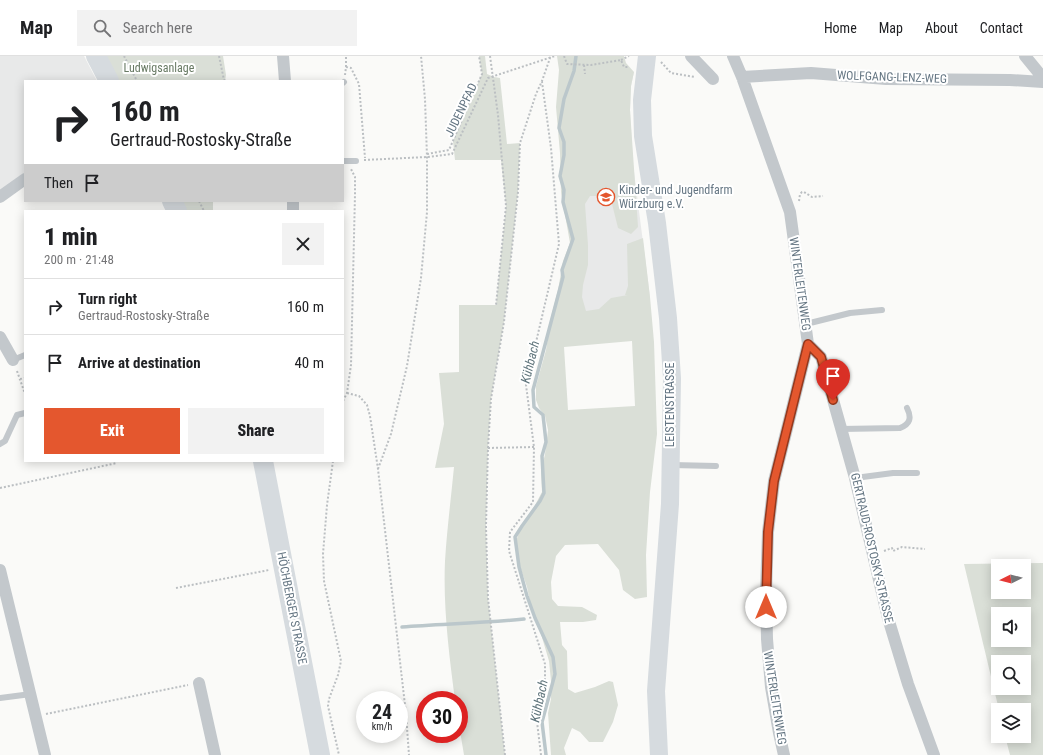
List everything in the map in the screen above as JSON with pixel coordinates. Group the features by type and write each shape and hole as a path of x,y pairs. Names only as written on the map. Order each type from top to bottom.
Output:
{"main road":[{"path":"96,56 108,80"},
{"name":"LEISTENSTRASSE","path":"647,56 642,100 643,136 657,223 668,318 672,378 670,504 656,691 659,755"},
{"name":"HÖCHBERGER STRASSE","path":"264,462 320,755"}],"street":[{"path":"283,56 285,80"},
{"path":"691,56 713,79"},
{"name":"WINTERLEITENWEG","path":"733,56 742,77 790,212 808,344 774,481 768,532 766,591 767,639 771,687 784,755"},
{"path":"1025,56 1043,78"},
{"name":"WOLFGANG-LENZ-WEG","path":"742,77 811,73 886,79 1010,80 1043,82"},
{"path":"0,197 24,180"},
{"path":"0,337 13,360"},
{"name":"GERTRAUD-ROSTOSKY-STRASSE","path":"808,344 821,357 855,478 888,618 908,684 934,755"},
{"path":"0,570 45,755"},
{"path":"199,683 215,755"}],"lane":[{"path":"345,161 356,161"},
{"path":"806,324 850,314 882,310"},
{"path":"13,360 24,355"},
{"path":"842,429 900,428 906,426 910,420 910,414 907,408"},
{"path":"0,444 5,441 17,415 24,413"},
{"path":"670,465 716,466"},
{"path":"855,478 893,473 917,473"},
{"path":"0,698 31,694"}],"path":[{"path":"124,56 136,80"},
{"path":"219,56 225,80"},
{"path":"346,56 346,67 351,68 359,84 364,156"},
{"path":"378,469 391,434 407,366 421,278 427,212 427,156 425,99 421,56"},
{"path":"427,156 449,150 482,74 479,56"},
{"path":"490,56 491,68 494,77 506,206 496,305"},
{"name":"JUDENPFAD","path":"366,160 452,154 488,78 555,56"},
{"path":"564,56 567,64 584,65 621,60 629,56"},
{"path":"505,755 488,598 486,526 491,399 504,322 518,192 520,143 550,57"},
{"path":"621,60 624,67 628,67"},
{"path":"584,65 584,74"},
{"path":"541,755 537,722 546,694 545,664 509,551 510,532 533,502 534,447 526,385 559,244 551,148 542,81"},
{"path":"344,399 347,393 351,365 355,194 355,177 345,161"},
{"path":"790,212 798,210 800,194 802,192 812,197 823,196"},
{"path":"13,360 24,390"},
{"path":"20,379 24,378"},
{"path":"347,393 359,396 367,405 370,416 378,469 406,714 409,755"},
{"path":"488,448 534,447"},
{"path":"333,462 327,505 323,554 324,581 341,662 328,706 339,755"},
{"path":"0,488 118,463"},
{"path":"873,554 892,548 893,551 902,547 925,549"},
{"path":"176,588 284,568"},
{"path":"36,716 199,683"}],"shaded area":[{"path":"0,56 84,56 96,80 24,80 24,173 0,191"},
{"name":"Kinder- und Jugendfarm Würzburg e.V.","path":"634,72 631,86 630,110 633,164 650,297 556,335 572,292 582,74"}],"green space":[{"name":"Ludwigsanlage","path":"105,56 223,56 226,75 225,80 117,80"},
{"path":"479,56 485,56 487,74 500,78 507,144 520,143 518,192 504,322 491,399 486,526 488,598 505,755 464,755 462,743 468,743 468,691 454,691 447,630 445,596 445,561 454,467 435,468 444,424 439,373 459,372 459,305 496,305 506,206 501,160 455,160 453,141 482,74"},
{"path":"557,56 624,56 626,63 634,72 631,86 630,110 638,227 631,234 618,228 611,200 604,196 590,196 585,204 588,265 583,285 582,297 586,311 599,309 611,298 628,295 625,295 628,286 627,244 643,238 654,342 657,434 650,492 646,555 647,597 635,599 623,590 619,570 598,544 565,545 556,556 551,582 552,599 558,606 582,607 597,615 596,620 583,622 560,622 562,645 567,651 568,689 575,693 609,681 613,682 618,705 613,722 603,742 589,742 580,732 572,728 564,748 566,755 551,755 548,713 551,699 549,661 541,634 532,612 527,587 517,558 515,543 523,523 542,492 541,472 548,430 545,416 539,408 536,400 536,386 546,350 551,317 563,261 570,243 561,192 560,153 556,107 559,70","holes":["632,341 635,406 568,410 564,347"]},
{"path":"182,202 213,202 213,210 186,210"},
{"path":"1031,563 1043,563 1043,755 1010,755 1007,743 1031,743 1031,703 997,703 995,695 1031,695 1031,655 991,655 991,677 964,564 991,564 991,599 1031,599"}],"waterway":[{"name":"Kühbach","path":"546,755 542,722 555,674 553,657 535,618 527,596 519,567 515,537 544,493 542,456 546,442 543,415 534,407 533,390 563,277 562,270 573,239 563,202 564,190 560,176 564,155 564,142 559,128 564,99 574,71 576,56"},
{"path":"402,627 524,619"}],"place":[{"name":"Kinder- und Jugendfarm Würzburg e.V.","path":"606,197"}],"route":[{"path":"766,607 768,532 774,481 808,344 821,357 833,400"}]}
